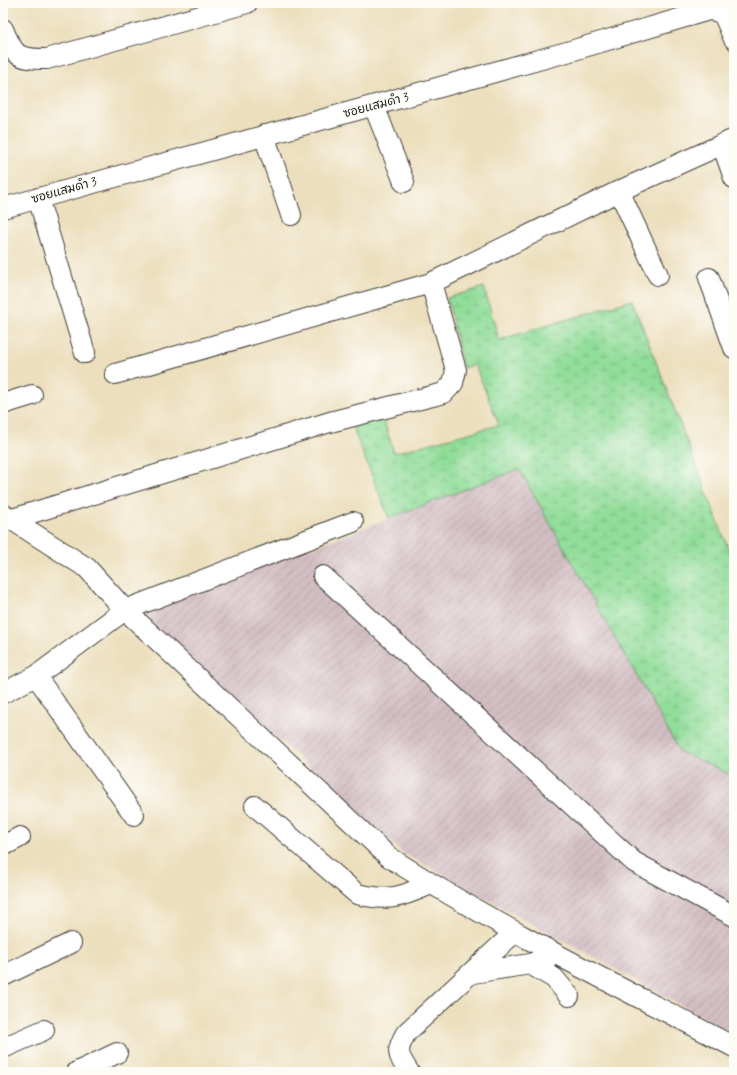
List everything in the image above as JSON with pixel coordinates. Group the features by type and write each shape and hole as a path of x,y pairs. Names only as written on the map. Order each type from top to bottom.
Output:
{"street":[{"path":"3,29 11,49 26,59 47,59 247,3"},
{"name":"ซอยแสมดำ 3","path":"3,208 374,106 709,10 720,12 725,18 734,39"},
{"path":"374,106 404,182"},
{"path":"264,135 291,215"},
{"path":"115,374 431,284 619,191 728,141 734,178"},
{"path":"619,191 658,275"},
{"path":"38,198 85,353"},
{"path":"709,278 734,348"},
{"path":"8,516 330,422 444,393 453,383 456,370 431,284"},
{"path":"3,404 32,395"},
{"path":"8,516 88,568 126,610 389,857 431,884 515,932 734,1047"},
{"path":"3,693 36,676 126,610 354,522"},
{"path":"323,576 634,862 734,916"},
{"path":"36,676 134,815"},
{"path":"255,806 358,894 378,899 396,897 431,884"},
{"path":"409,1072 398,1056 399,1045 406,1033 515,932"},
{"path":"3,976 71,943"},
{"path":"472,973 530,964 556,954"},
{"path":"530,964 554,978 569,996"},
{"path":"3,1048 44,1030"},
{"path":"77,1072 117,1053"}],"shaded area":[{"path":"519,469 680,751 734,776 734,1034 403,853 141,613"}],"green space":[{"path":"484,287 499,340 632,300 734,563 734,776 680,752 519,469 389,518 352,426 383,418 394,453 499,425 475,365 463,368 447,298"}]}
